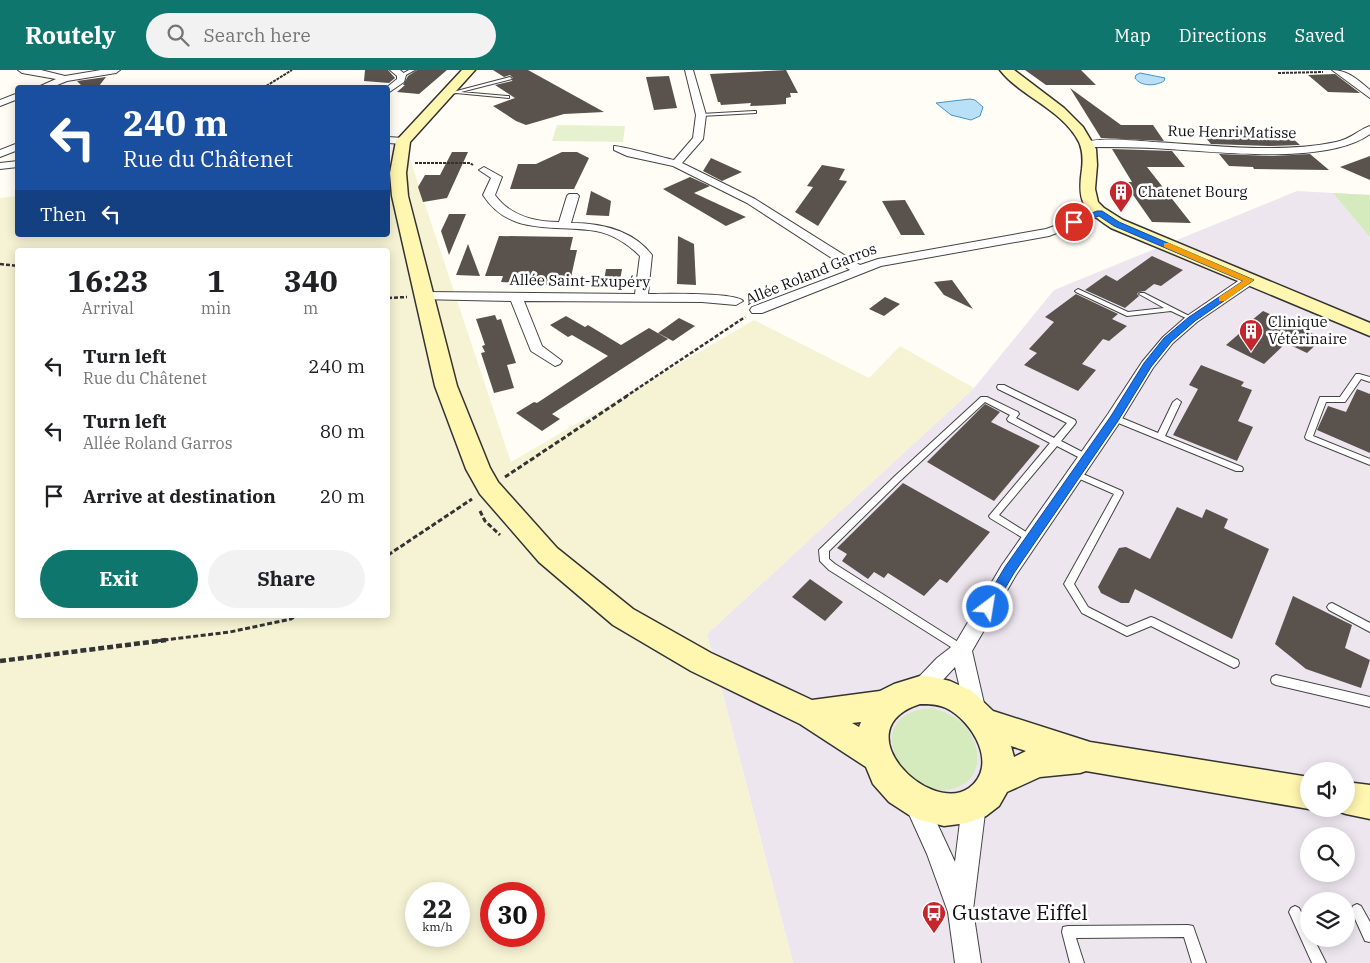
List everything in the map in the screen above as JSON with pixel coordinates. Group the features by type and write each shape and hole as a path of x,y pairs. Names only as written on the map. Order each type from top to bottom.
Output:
{"street":[{"path":"22,70 35,71 65,79"},
{"path":"48,85 65,79 116,70"},
{"path":"469,70 403,141 398,173 399,188 423,296 446,386 480,485 548,555 623,617 701,662 811,714 876,756"},
{"path":"676,164 698,139 701,115 689,70"},
{"path":"1006,70 1066,115 1088,144 1091,166 1087,193 1090,203 1099,213 1117,224 1370,330"},
{"path":"1337,71 1353,80 1370,95"},
{"path":"390,89 402,80 398,73"},
{"path":"0,103 15,97"},
{"name":"Rue Henri Matisse","path":"1088,144 1274,150 1335,146 1368,133"},
{"path":"390,140 403,141"},
{"path":"0,154 15,147"},
{"path":"618,148 631,154 676,164 751,201 859,270"},
{"path":"0,166 15,164"},
{"path":"484,170 497,177 488,195 494,205 524,222 540,226 590,227 608,230 639,247 646,255 641,298"},
{"path":"564,226 573,196"},
{"name":"Allée Roland Garros","path":"757,310 878,263 1049,232 1099,213"},
{"path":"920,690 944,664 962,650 1009,570 1114,418 1147,365 1168,340 1192,319 1249,280"},
{"name":"Allée Saint-Exupéry","path":"423,296 736,301"},
{"path":"516,296 536,348 555,361"},
{"path":"962,650 980,717"},
{"path":"920,690 944,693 966,704 980,717 994,737 999,752 999,768 996,782 987,795 974,805 956,810 942,809 915,801 898,789 884,774 876,756 872,737 875,720 884,705 897,696 920,690"},
{"path":"811,714 884,705"},
{"path":"980,717 1090,757 1300,791"},
{"path":"996,782 1038,762 1090,757"},
{"path":"1355,800 1370,802"},
{"path":"915,801 938,850 960,912 968,963"},
{"path":"960,912 974,805"}],"lane":[{"path":"398,73 413,70"},
{"path":"449,92 510,78"},
{"path":"449,92 507,97"},
{"path":"701,115 754,112"},
{"path":"1078,291 1127,314 1171,309"},
{"path":"1142,294 1192,319"},
{"path":"1370,380 1359,376 1342,400 1323,399 1309,437 1370,462"},
{"path":"1001,387 1072,422 993,516 1031,539"},
{"path":"962,650 832,567 825,561 824,550 898,478 984,399 1015,414 1012,419 1087,458"},
{"path":"1160,437 1177,402"},
{"path":"1114,418 1239,468"},
{"path":"1076,474 1119,493 1069,584 1086,610 1127,632 1151,621 1234,663"},
{"path":"1332,607 1370,628"},
{"path":"1276,680 1370,702"},
{"path":"1357,910 1370,936"},
{"path":"1296,912 1319,963"},
{"path":"1077,963 1068,932 1188,931 1199,963"}],"path":[{"path":"268,85 292,70"},
{"path":"1278,73 1337,71"},
{"path":"407,163 470,163 484,170"},
{"path":"0,264 15,266"},
{"name":"Allée Roland Garros","path":"480,485 757,310"},
{"path":"480,485 462,475 480,485"},
{"path":"480,485 485,521 507,541"},
{"path":"390,553 480,485"},
{"path":"0,661 230,632 292,618"}],"shaded area":[{"path":"410,159 511,462 754,320 869,378 900,346 974,388 707,634 793,963 0,963 0,198 15,196 15,237 390,237 390,161"},
{"path":"1297,191 1370,195 1370,963 793,963 707,634 974,388 1054,290"}],"green space":[{"path":"557,125 625,126 623,142 552,141"},
{"path":"1333,193 1370,195 1370,237"},
{"path":"932,708 958,720 971,734 975,743 977,761 975,770 964,784 955,788 936,789 919,783 905,771 896,756 892,740 896,725 909,714"}],"water":[{"path":"1140,73 1165,78 1164,81 1149,85 1141,83 1135,78"},
{"path":"975,100 983,107 980,116 971,120 951,115 936,103"}],"building":[{"path":"365,70 388,70 395,78 389,83 364,81"},
{"path":"417,70 447,70 419,94 397,92 405,85 403,85 408,76"},
{"path":"493,70 528,70 604,112 564,114 526,125 516,121 493,106 515,98 495,85 512,81 513,78 510,75 504,77"},
{"path":"786,70 798,93 790,93 791,97 786,98 786,104 773,105 750,106 751,103 721,105 718,102 710,74"},
{"path":"1025,70 1081,70 1096,85 1046,85"},
{"path":"1335,74 1360,93 1328,92 1308,75"},
{"path":"669,76 677,108 654,110 646,77"},
{"path":"106,77 100,85 81,85 77,81"},
{"path":"1070,88 1121,125 1153,125 1164,141 1101,138"},
{"path":"1198,129 1261,130 1264,133 1282,129 1300,145 1211,144"},
{"path":"1112,149 1172,151 1185,167 1147,167 1191,223 1152,222 1124,182 1132,182"},
{"path":"452,152 468,152 447,198 423,202 418,187 425,175 440,175"},
{"path":"562,152 577,152 589,158 574,189 510,189 518,164 536,164"},
{"path":"1219,154 1273,156 1310,154 1329,170 1254,169 1253,167 1229,166"},
{"path":"1370,156 1370,180 1340,167"},
{"path":"711,158 742,172 722,181 703,171"},
{"path":"822,165 845,169 839,180 847,181 818,226 795,212 813,187 807,186"},
{"path":"690,177 710,186 694,193 746,217 726,226 663,189"},
{"path":"591,191 611,201 609,216 586,215"},
{"path":"905,200 925,235 901,235 882,201"},
{"path":"449,214 466,214 449,255 441,231"},
{"path":"499,236 573,237 570,250 577,250 569,286 501,282 503,276 485,276"},
{"path":"678,236 694,244 696,285 677,284"},
{"path":"468,244 480,276 456,275"},
{"path":"1152,256 1183,270 1161,286 1154,284 1145,291 1139,292 1137,294 1139,296 1125,308 1085,290 1106,275 1117,281"},
{"path":"606,269 622,269 619,286 603,286"},
{"path":"952,280 973,309 944,295 934,282"},
{"path":"1076,294 1118,314 1112,319 1127,326 1109,341 1103,339 1082,364 1096,370 1078,391 1024,365 1037,353 1029,349 1054,322 1045,317"},
{"path":"885,297 900,304 884,316 869,309"},
{"path":"1263,311 1323,338 1307,353 1286,343 1264,364 1226,345"},
{"path":"495,315 497,320 501,319 516,363 507,365 514,388 494,393 481,353 485,352 482,346 485,345 476,319"},
{"path":"566,316 585,327 588,325 621,345 649,328 668,339 552,414 560,419 542,431 516,413 534,402 537,403 608,356 572,335 568,337 550,325"},
{"path":"679,318 695,326 673,341 658,333"},
{"path":"1201,365 1244,382 1241,386 1252,390 1238,421 1253,427 1237,461 1173,435 1198,389 1189,385"},
{"path":"1357,389 1370,394 1370,453 1317,430 1328,406 1346,412"},
{"path":"985,404 1000,412 991,422 1040,446 994,501 927,462"},
{"path":"903,483 990,532 947,583 940,579 924,596 888,573 884,578 874,572 868,579 842,561 847,554 837,548"},
{"path":"1177,507 1202,518 1206,509 1228,519 1224,528 1269,549 1232,639 1135,589 1129,603 1121,603 1101,593 1098,587 1119,548 1126,547 1150,559"},
{"path":"810,579 843,602 825,621 792,597"},
{"path":"1293,596 1352,625 1345,648 1370,660 1361,688 1306,669 1275,644"}],"slow traffic":[{"path":"1166,245 1249,280 1222,299"}],"place":[{"name":"Chatenet Bourg","path":"1121,213"},
{"name":"Clinique Vétérinaire","path":"1251,352"},
{"name":"Gustave Eiffel","path":"934,934"}],"route":[{"path":"988,607 1009,570 1114,418 1147,365 1168,340 1192,319 1249,280 1117,224 1099,213 1074,222"}]}
